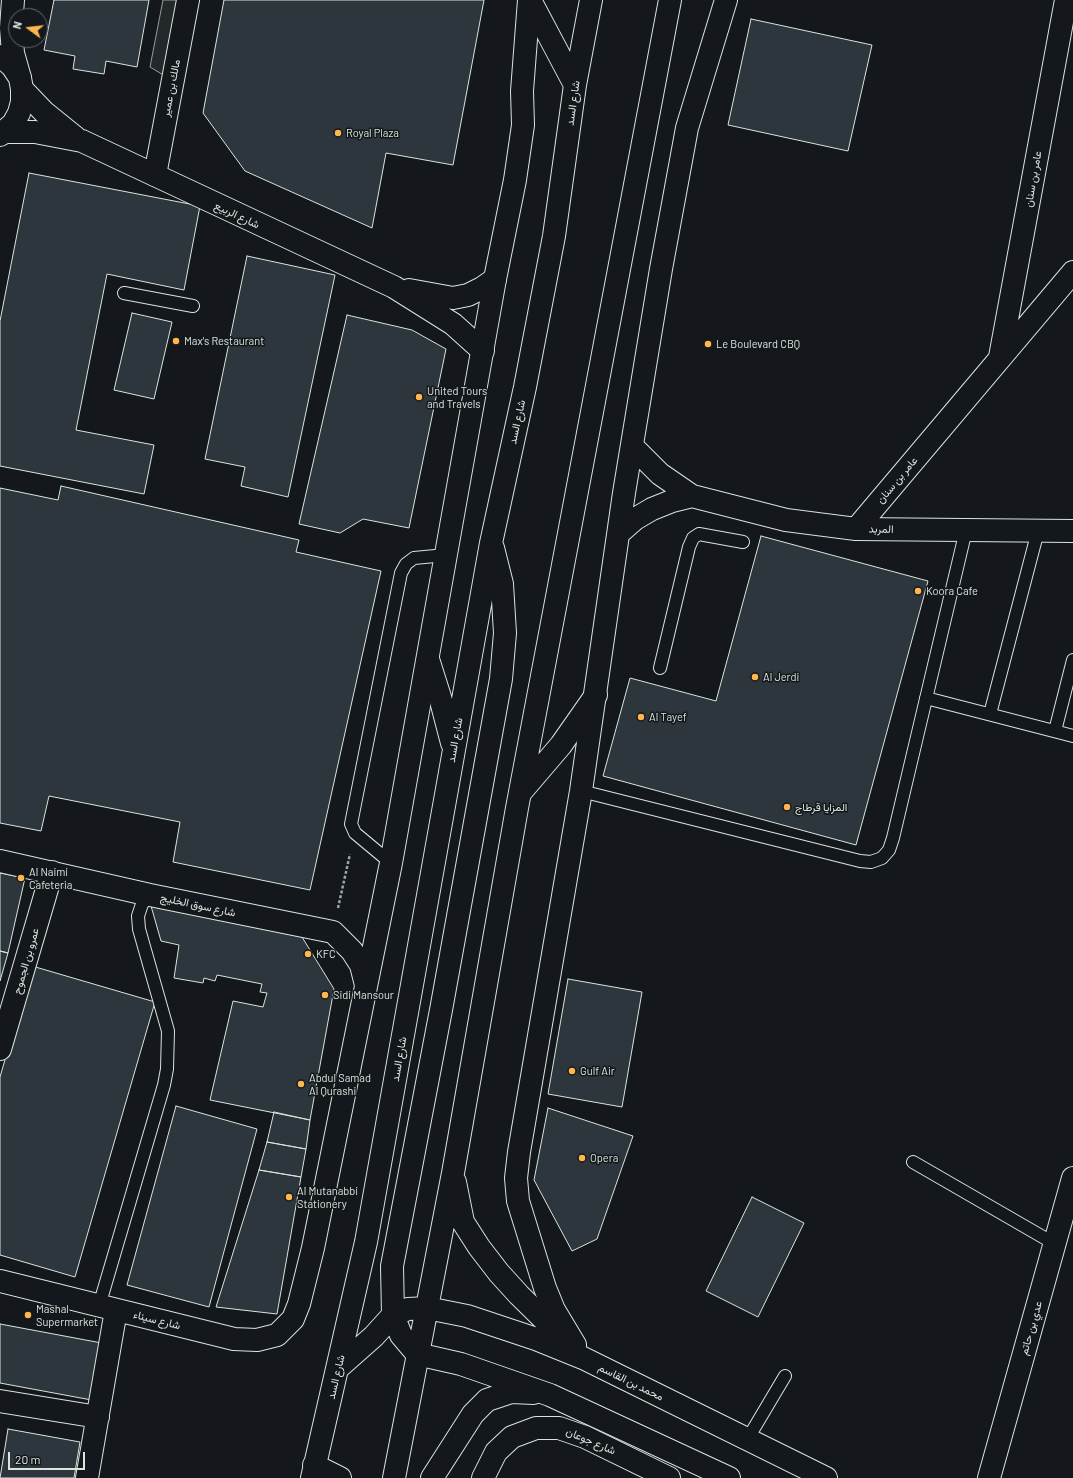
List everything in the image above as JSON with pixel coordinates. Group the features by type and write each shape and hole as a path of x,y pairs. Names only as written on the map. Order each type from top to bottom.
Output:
{"street":[{"path":"2,133 13,124 19,113 22,102 21,84 13,53 11,28 13,0"},
{"name":"مالك بن عمير","path":"155,175 188,0"},
{"path":"530,0 575,85"},
{"path":"366,986 391,863 495,279 516,180 522,125 522,91 530,0"},
{"name":"شارع السد","path":"313,1472 339,1368 366,1242 491,543 526,380 554,236 575,85 591,0"},
{"path":"394,1478 417,1354 428,1308 520,794 670,0"},
{"path":"583,1358 554,1310 518,1201 516,1178 520,1144 582,791 619,533 661,269 688,128 726,0"},
{"name":"عامر بن سنان","path":"1000,357 1066,0"},
{"name":"شارع الربيع","path":"0,56 12,66 21,84 50,117 82,141 394,287 453,324 483,351"},
{"name":"شارع الربيع","path":"2,133 35,132 82,141"},
{"name":"عامر بن سنان","path":"856,529 1073,272"},
{"name":"شارع الربيع","path":"394,287 453,298 468,295 495,279"},
{"name":"المربد","path":"633,447 660,474 692,496 786,520 821,526 856,529 1073,531"},
{"name":"المربد","path":"619,533 635,519 652,509 672,501 692,496"},
{"path":"491,543 502,584 505,633 501,679 441,1010 393,1259 391,1286 393,1315 401,1336 417,1354 461,1364 550,1394 729,1478"},
{"path":"428,659 454,749"},
{"path":"520,794 561,745 596,695"},
{"name":"شارع سوق الخليج","path":"0,861 150,895 333,932"},
{"name":"عمرو بن الجموح","path":"0,1049 52,872"},
{"path":"333,932 352,951 361,965 366,986"},
{"name":"شارع سيناء","path":"0,1281 234,1339 257,1340 277,1335 293,1319 299,1304 313,1248 366,986"},
{"path":"453,1173 464,1222 479,1247 499,1273 519,1295 583,1358"},
{"name":"عدي بن حاتم","path":"989,1478 1073,1178"},
{"path":"87,1478 98,1417 108,1308"},
{"name":"محمد بن القاسم","path":"393,1315 408,1309 428,1308 472,1318 536,1339 583,1358 826,1478"},
{"path":"339,1368 374,1336 393,1315"},
{"path":"432,1478 473,1414 488,1400 511,1392 550,1394"},
{"path":"0,1401 98,1417"},
{"name":"شارع جوعان","path":"482,1478 496,1452 512,1437 536,1428 559,1428 585,1437 669,1478"},
{"path":"313,1472 340,1478"}],"lane":[{"path":"124,293 193,306"},
{"path":"582,791 871,862 882,858 889,850 893,838 966,530"},
{"path":"990,714 1038,531"},
{"path":"660,668 689,547 693,538 699,534 742,542"},
{"path":"391,863 355,833 351,824 402,573 406,564 414,558 446,555"},
{"path":"1055,731 1073,660"},
{"path":"926,698 1073,736"},
{"path":"108,1308 167,1069 168,1031 139,929 138,916 142,904 150,895"},
{"path":"913,1162 1055,1244"},
{"path":"747,1440 785,1376"}],"path":[{"path":"333,932 355,833"}],"shaded area":[{"path":"163,0 187,0 170,79 150,67"}],"building":[{"path":"54,0 149,0 137,67 106,61 104,74 73,69 75,56 44,50 44,48 48,48 48,30"},
{"name":"Royal Plaza","path":"224,0 484,0 453,165 386,153 372,228 245,171 203,113"},
{"path":"751,19 872,45 848,151 728,125"},
{"path":"29,173 200,206 184,290 107,274 76,430 154,445 144,494 0,466 0,321"},
{"path":"247,256 335,275 288,497 241,486 245,467 205,459"},
{"path":"132,313 172,322 154,399 114,390"},
{"path":"347,315 412,330 446,349 409,528 363,519 340,533 299,524"},
{"path":"61,486 299,540 296,552 381,571 310,890 173,862 180,822 49,796 41,831 0,823 0,488 58,500"},
{"path":"761,536 928,581 856,845 603,776 630,678 716,701"},
{"path":"0,873 25,878 8,953 0,951"},
{"path":"151,906 302,937 334,989 310,1120 210,1100 233,1001 263,1007 267,993 260,992 262,984 217,975 215,981 204,978 203,983 174,978 179,945 161,941"},
{"path":"0,951 8,953 0,981"},
{"path":"32,966 155,1002 75,1277 0,1255 0,1077"},
{"path":"568,979 642,992 622,1107 548,1094"},
{"path":"176,1106 257,1129 209,1307 127,1285"},
{"name":"Opera","path":"548,1108 633,1136 597,1239 572,1251 534,1180"},
{"path":"274,1112 310,1120 306,1149 267,1142"},
{"path":"267,1142 306,1149 301,1177 259,1170"},
{"path":"259,1170 301,1177 277,1314 216,1307"},
{"path":"752,1197 804,1223 758,1317 706,1291"},
{"path":"0,1324 107,1344 97,1401 0,1383"},
{"path":"8,1429 80,1442 74,1478 0,1478"}],"place":[{"name":"Royal Plaza","path":"338,133"},
{"name":"Max's Restaurant","path":"176,341"},
{"name":"Le Boulevard CBQ","path":"708,344"},
{"name":"United Tours and Travels","path":"419,397"},
{"name":"Koora Cafe","path":"918,591"},
{"name":"Al Jerdi","path":"755,677"},
{"name":"Al Tayef","path":"641,717"},
{"name":"المزايا قرطاج","path":"787,807"},
{"name":"Al Naimi Cafeteria","path":"21,878"},
{"name":"KFC","path":"308,954"},
{"name":"Sidi Mansour","path":"325,995"},
{"name":"Gulf Air","path":"572,1071"},
{"name":"Abdul Samad Al Qurashi","path":"301,1084"},
{"name":"Opera","path":"582,1158"},
{"name":"Al Mutanabbi Stationery","path":"289,1197"},
{"name":"Mashal Supermarket","path":"28,1315"}]}
